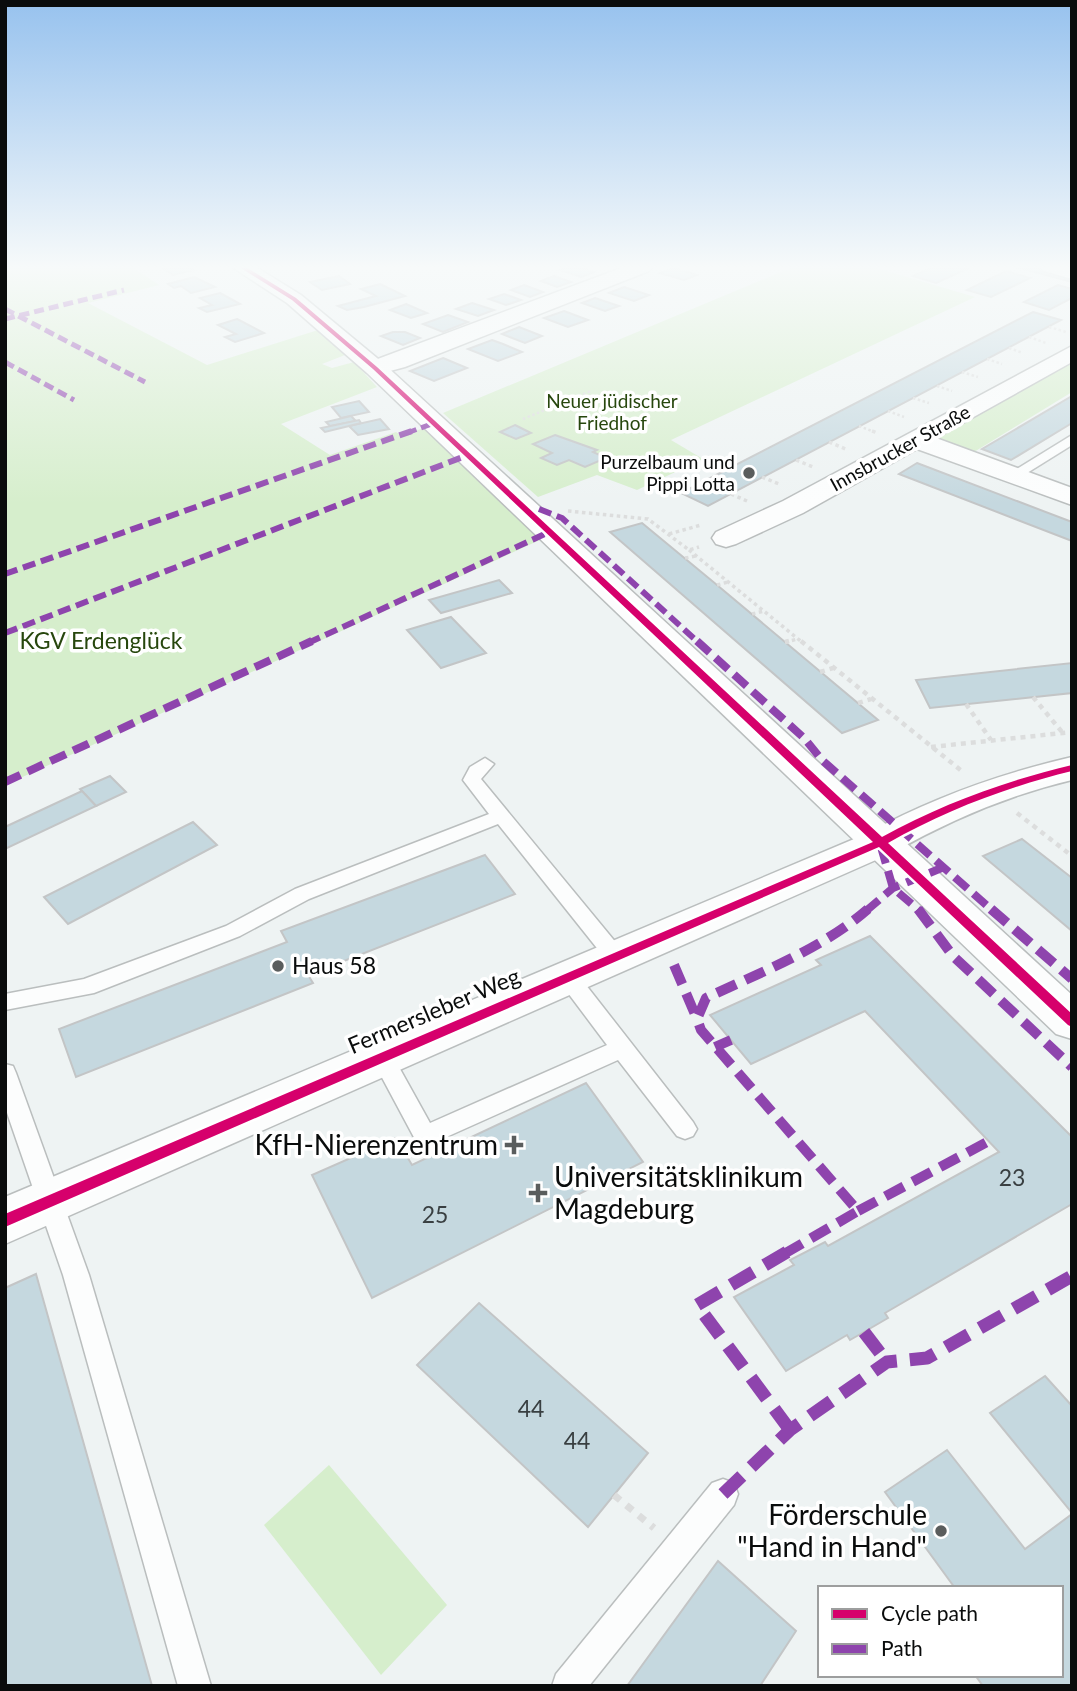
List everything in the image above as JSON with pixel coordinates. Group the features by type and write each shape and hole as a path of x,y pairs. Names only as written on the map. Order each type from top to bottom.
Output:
{"street":[{"path":"349,346 531,508 880,843 1072,1022"},
{"path":"375,368 438,346"},
{"name":"Innsbrucker Straße","path":"726,538 793,507 913,429 1061,346"},
{"path":"913,429 1014,475 1072,497"},
{"name":"Fermersleber Weg","path":"5,1221 880,843 918,821 989,791 1072,768"}],"lane":[{"path":"1014,475 1072,439"},
{"path":"485,764 475,771 472,780 615,956"},
{"path":"5,1002 86,987 225,934 302,894 501,816"},
{"path":"567,977 685,1129"},
{"path":"382,1057 425,1136 622,1048"},
{"path":"5,1073 76,1275 195,1686"},
{"path":"568,1686 723,1494"}],"path":[{"path":"1009,348 1030,355"},
{"path":"987,359 1010,367"},
{"path":"962,372 985,380"},
{"path":"937,386 959,393"},
{"path":"523,419 591,391"},
{"path":"913,398 936,406"},
{"path":"888,411 913,429"},
{"path":"859,426 882,435"},
{"path":"829,442 852,451"},
{"path":"796,460 817,469"},
{"path":"762,477 786,487"},
{"path":"531,508 644,518 689,550 930,747 1072,856"},
{"path":"657,536 667,533"},
{"path":"689,550 726,538"},
{"path":"685,558 696,556"},
{"path":"717,585 728,582"},
{"path":"752,614 764,611"},
{"path":"785,642 798,639"},
{"path":"821,672 833,668"},
{"path":"1033,697 1063,733"},
{"path":"858,704 871,699"},
{"path":"966,704 991,740"},
{"path":"930,747 1072,732"},
{"path":"614,1495 679,1549"}],"green space":[{"name":"KGV Erdenglück","path":"5,346 170,346 207,365 268,346 335,346 345,355 322,364 332,368 354,362 377,387 281,424 330,455 396,432 402,436 426,427 542,539 5,785"},
{"name":"Neuer jüdischer Friedhof","path":"604,346 871,346 671,440 703,459 637,490 597,475 538,497 443,413"},
{"path":"1072,359 1072,392 974,452 935,437"},
{"path":"329,1465 447,1605 381,1675 264,1525"}],"building":[{"path":"476,346 507,346 522,352 498,361 468,349"},
{"path":"967,346 1012,346 708,506 681,493"},
{"path":"443,358 467,368 434,381 410,371"},
{"path":"1072,396 1072,423 1011,460 982,449"},
{"path":"359,401 369,412 341,418 332,407"},
{"path":"351,416 356,421 330,426 326,422"},
{"path":"380,419 389,429 358,435 349,426"},
{"path":"359,420 361,423 325,432 321,428"},
{"path":"515,425 531,433 516,439 500,432"},
{"path":"555,435 597,450 593,452 606,458 585,467 569,460 557,465 541,458 552,453 533,444"},
{"path":"917,463 1072,522 1072,541 899,474"},
{"path":"642,523 878,720 842,733 610,532"},
{"path":"499,580 512,593 441,613 429,600"},
{"path":"451,617 486,653 441,668 407,630"},
{"path":"1072,663 1072,693 930,708 916,680"},
{"path":"110,776 126,792 96,806 80,789"},
{"path":"82,791 96,806 5,849 5,827"},
{"path":"193,822 217,845 68,924 44,897"},
{"path":"1022,839 1072,878 1072,931 983,856"},
{"name":"Haus 58","path":"485,855 515,894 308,975 313,983 76,1077 59,1029 287,942 281,931"},
{"path":"870,936 1072,1137 1072,1204 885,1313 888,1318 850,1340 847,1335 786,1371 734,1297 794,1265 790,1260 825,1242 828,1246 999,1152 865,1011 751,1064 710,1015 821,965 816,960"},
{"path":"586,1083 643,1162 372,1298 312,1175 396,1138 412,1165"},
{"path":"36,1274 152,1686 5,1686 5,1288"},
{"path":"479,1303 648,1453 588,1527 417,1365"},
{"path":"1045,1376 1072,1406 1072,1513 990,1413"},
{"path":"947,1450 1025,1549 1072,1514 1072,1686 983,1686 976,1677 1063,1677 1063,1586 954,1586 885,1492"},
{"path":"718,1561 796,1631 760,1686 627,1686"}],"marked path":[{"path":"76,346 145,382"},
{"path":"5,362 74,400"},
{"path":"5,574 434,423"},
{"path":"5,633 468,455"},
{"path":"539,509 562,518 804,738 822,760 900,831 1072,979"},
{"path":"5,782 549,532"},
{"path":"881,847 893,888 919,910 953,956 1072,1067"},
{"path":"790,1430 697,1305 858,1211 701,1030 697,1019 706,998 800,953 850,925 893,888 944,867"},
{"path":"674,965 697,1019"},
{"path":"715,1047 731,1040"},
{"path":"858,1211 989,1141"},
{"path":"723,1494 790,1430 887,1362 927,1358 1072,1276"},
{"path":"864,1332 887,1362"}],"cycle path":[{"path":"349,346 1072,1022"},
{"path":"5,1221 880,843 949,808 997,789 1072,768"}],"place":[{"name":"Purzelbaum und Pippi Lotta","path":"749,473"},
{"name":"Haus 58","path":"278,966"},
{"name":"KfH-Nierenzentrum","path":"514,1145"},
{"name":"Universitätsklinikum Magdeburg","path":"538,1193"},
{"name":"Förderschule \"Hand in Hand\"","path":"941,1531"}]}
